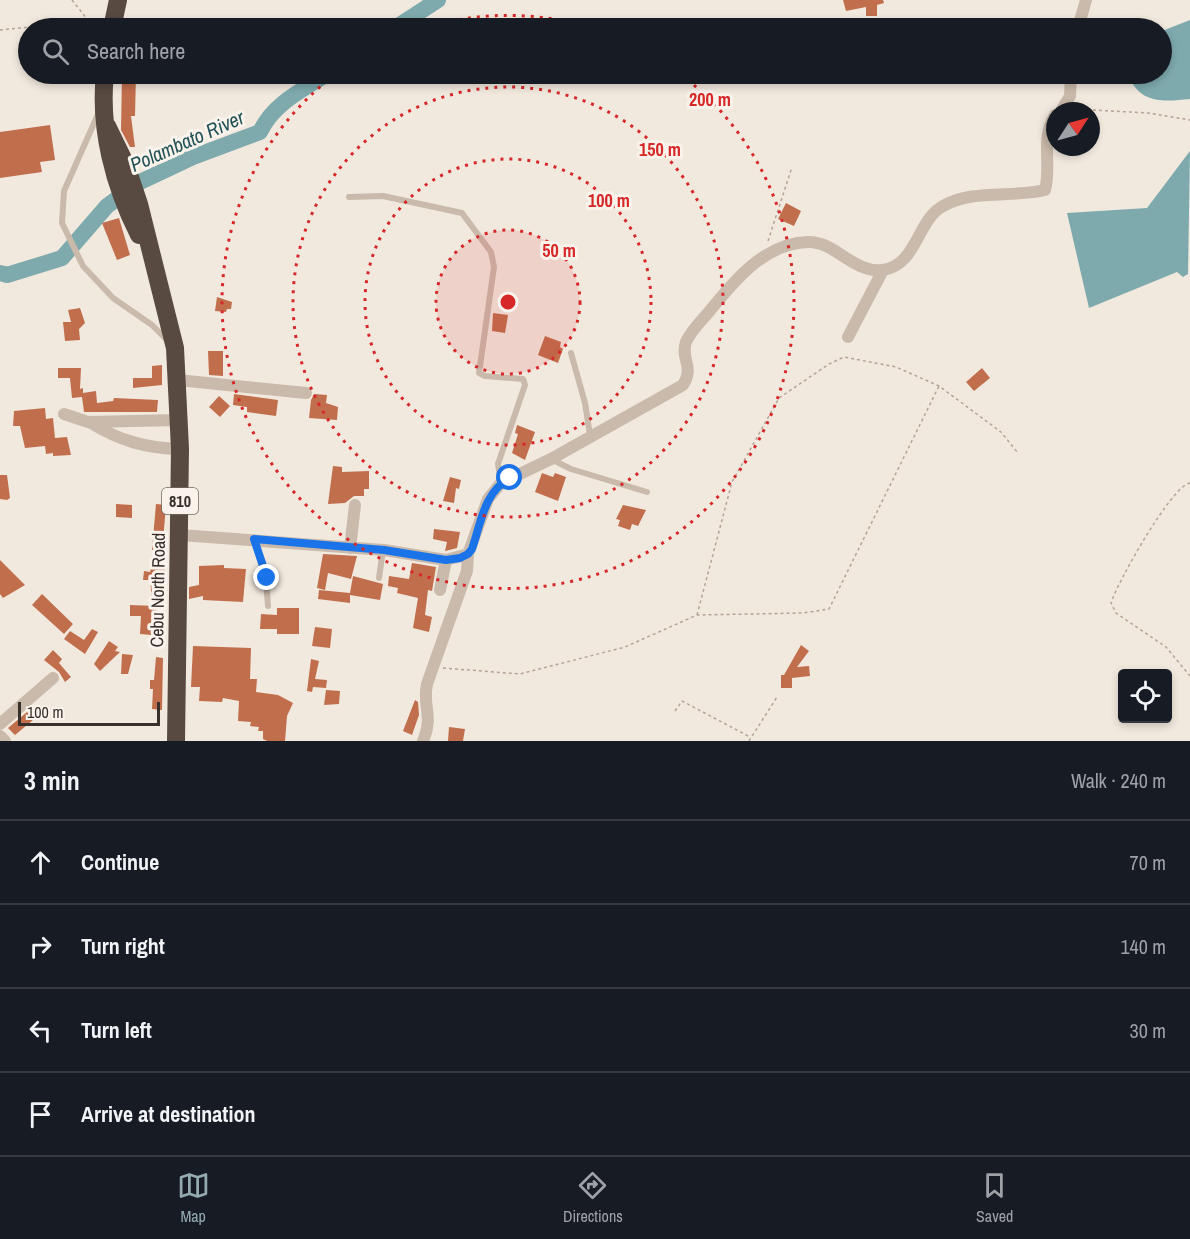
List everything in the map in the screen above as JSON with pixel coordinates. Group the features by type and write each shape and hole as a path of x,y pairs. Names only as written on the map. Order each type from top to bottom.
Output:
{"highway":[{"path":"114,18 118,0"},
{"name":"Cebu North Road","path":"105,84 107,126 132,206 154,263 175,348 180,420 176,741"}],"street":[{"path":"1081,18 1086,0"},
{"path":"1066,102 1070,96 1071,84"},
{"path":"423,741 430,716 424,696 465,578 468,554 488,499 501,483 550,459 683,385 690,372 685,352 688,339 730,286 762,258 785,245 820,243 867,268 883,270 905,260 933,213 942,206 960,199 1046,190 1047,156"},
{"path":"849,337 883,270"},
{"path":"178,380 306,393"},
{"path":"64,414 88,422 135,444 152,448 180,448"},
{"path":"88,422 180,420"},
{"path":"350,548 355,505"},
{"path":"180,535 384,550 446,560 468,554"},
{"path":"440,590 446,560"},
{"path":"0,724 53,678"},
{"path":"0,736 5,741"}],"lane":[{"path":"104,100 64,191 62,223 83,266 112,298 152,325 175,348"},
{"path":"349,197 383,196 462,213 491,252 494,267 479,373 485,376 523,379 525,385 498,464 501,483"},
{"path":"572,353 585,403 590,435"},
{"path":"550,459 571,469 647,492"},
{"path":"254,539 267,578 268,606"},
{"path":"379,578 384,550"}],"path":[{"path":"72,0 77,1 87,18"},
{"path":"0,30 18,28"},
{"path":"1100,112 1148,113 1190,120"},
{"path":"762,258 792,167"},
{"path":"697,615 732,482 779,398 829,364 844,357 896,367 939,386 1001,432 1018,453"},
{"path":"433,667 520,674 625,647 697,615 803,613 829,609 939,386"},
{"path":"1190,483 1180,486 1165,506 1127,568 1111,603 1116,613 1166,647 1190,676"},
{"path":"749,741 777,697"},
{"path":"675,711 682,701 750,737"}],"water":[{"path":"1190,20 1190,99 1170,101 1153,99 1145,96 1133,84 1172,84 1172,27"},
{"path":"1190,151 1188,274 1183,277 1177,272 1089,308 1067,213 1147,208"}],"building":[{"path":"843,0 883,0 884,3 877,5 877,16 866,16 866,7 846,11"},
{"path":"122,84 136,84 135,116 131,116 135,147 130,147 121,130"},
{"path":"50,125 55,160 40,162 42,172 0,178 0,132"},
{"path":"786,203 801,211 794,226 778,219"},
{"path":"119,218 130,255 117,260 102,223"},
{"path":"217,297 232,302 231,309 227,309 226,312 215,311"},
{"path":"80,308 85,323 79,329 80,340 65,341 63,322 71,322 68,310"},
{"path":"493,313 508,315 505,333 492,331"},
{"path":"545,336 561,342 560,347 563,349 558,363 538,355"},
{"path":"208,351 223,351 223,376 209,375"},
{"path":"162,365 162,385 133,388 133,378 152,378 152,366"},
{"path":"58,368 81,368 80,389 83,388 83,393 96,391 97,403 113,401 114,398 158,400 157,412 84,412 82,397 72,398 70,378 58,378"},
{"path":"982,368 990,378 974,391 966,382"},
{"path":"234,394 278,400 276,416 247,412 247,407 233,405"},
{"path":"314,394 327,395 326,403 338,407 337,420 309,418"},
{"path":"219,396 230,406 220,417 209,407"},
{"path":"45,408 46,419 53,418 55,438 67,437 71,455 46,454 45,446 25,448 20,426 13,426 14,411"},
{"path":"517,425 535,432 525,460 512,453 518,434 515,433"},
{"path":"333,466 342,467 342,472 369,471 369,489 364,489 364,496 354,496 345,503 328,504"},
{"path":"542,473 553,477 555,473 566,477 558,501 535,492"},
{"path":"0,475 7,475 10,498 7,500 0,499"},
{"path":"450,477 461,480 459,489 456,488 454,503 443,501"},
{"path":"116,504 132,505 132,518 116,517"},
{"path":"156,504 166,505 163,541 166,541 167,550 152,550"},
{"path":"623,505 646,510 638,526 632,524 630,530 618,526 620,520 616,519"},
{"path":"434,529 460,532 457,548 445,551 447,542 433,539"},
{"path":"323,554 357,556 351,579 328,573 325,590 317,588"},
{"path":"0,560 25,585 3,598 0,594"},
{"path":"153,560 165,562 165,569 164,582 158,581 160,598 152,599 150,580 143,580 144,571 150,572"},
{"path":"412,563 436,567 432,591 428,590 425,615 432,617 429,632 413,628 418,598 397,593 398,588 388,586 389,576 409,579"},
{"path":"224,565 224,568 246,569 243,602 203,600 203,596 189,599 189,587 199,585 199,566"},
{"path":"353,576 383,584 380,600 350,595 350,603 318,599 319,590 350,593"},
{"path":"42,594 73,624 64,634 32,605"},
{"path":"130,605 156,606 156,614 163,615 161,641 152,640 152,635 140,634 141,616 130,616"},
{"path":"277,608 299,608 299,634 277,634 277,629 260,629 261,614 277,615"},
{"path":"315,627 332,629 330,648 312,646"},
{"path":"92,629 98,632 85,654 64,639 70,631 84,640"},
{"path":"109,641 118,647 115,651 120,652 100,671 94,664"},
{"path":"801,645 809,651 797,667 809,666 810,676 792,678 792,688 781,688 781,675 784,675"},
{"path":"193,646 251,648 250,679 257,679 256,692 278,695 293,703 287,716 285,741 267,741 263,739 263,731 258,731 259,727 250,726 251,722 238,721 239,701 223,698 222,702 199,701 200,687 191,687"},
{"path":"53,650 62,659 59,663 71,677 65,682 59,672 44,660"},
{"path":"122,654 133,655 128,674 121,674"},
{"path":"156,657 163,658 162,710 152,709 153,689 150,689 150,680 154,680"},
{"path":"311,659 319,661 315,679 327,680 326,688 313,687 312,692 307,691"},
{"path":"326,690 340,691 339,704 324,705"},
{"path":"415,700 418,702 419,715 412,735 403,731"},
{"path":"27,712 33,720 15,735 8,728"},
{"path":"449,727 465,729 463,741 448,741"}],"waterway":[{"name":"Polambato River","path":"410,18 438,0"},
{"name":"Polambato River","path":"0,273 7,275 62,258 107,206 140,182 193,157 260,132 272,113 311,84"}],"route":[{"path":"267,578 254,539 384,550 446,560 460,558 472,549 488,499 501,483 510,478"}]}
